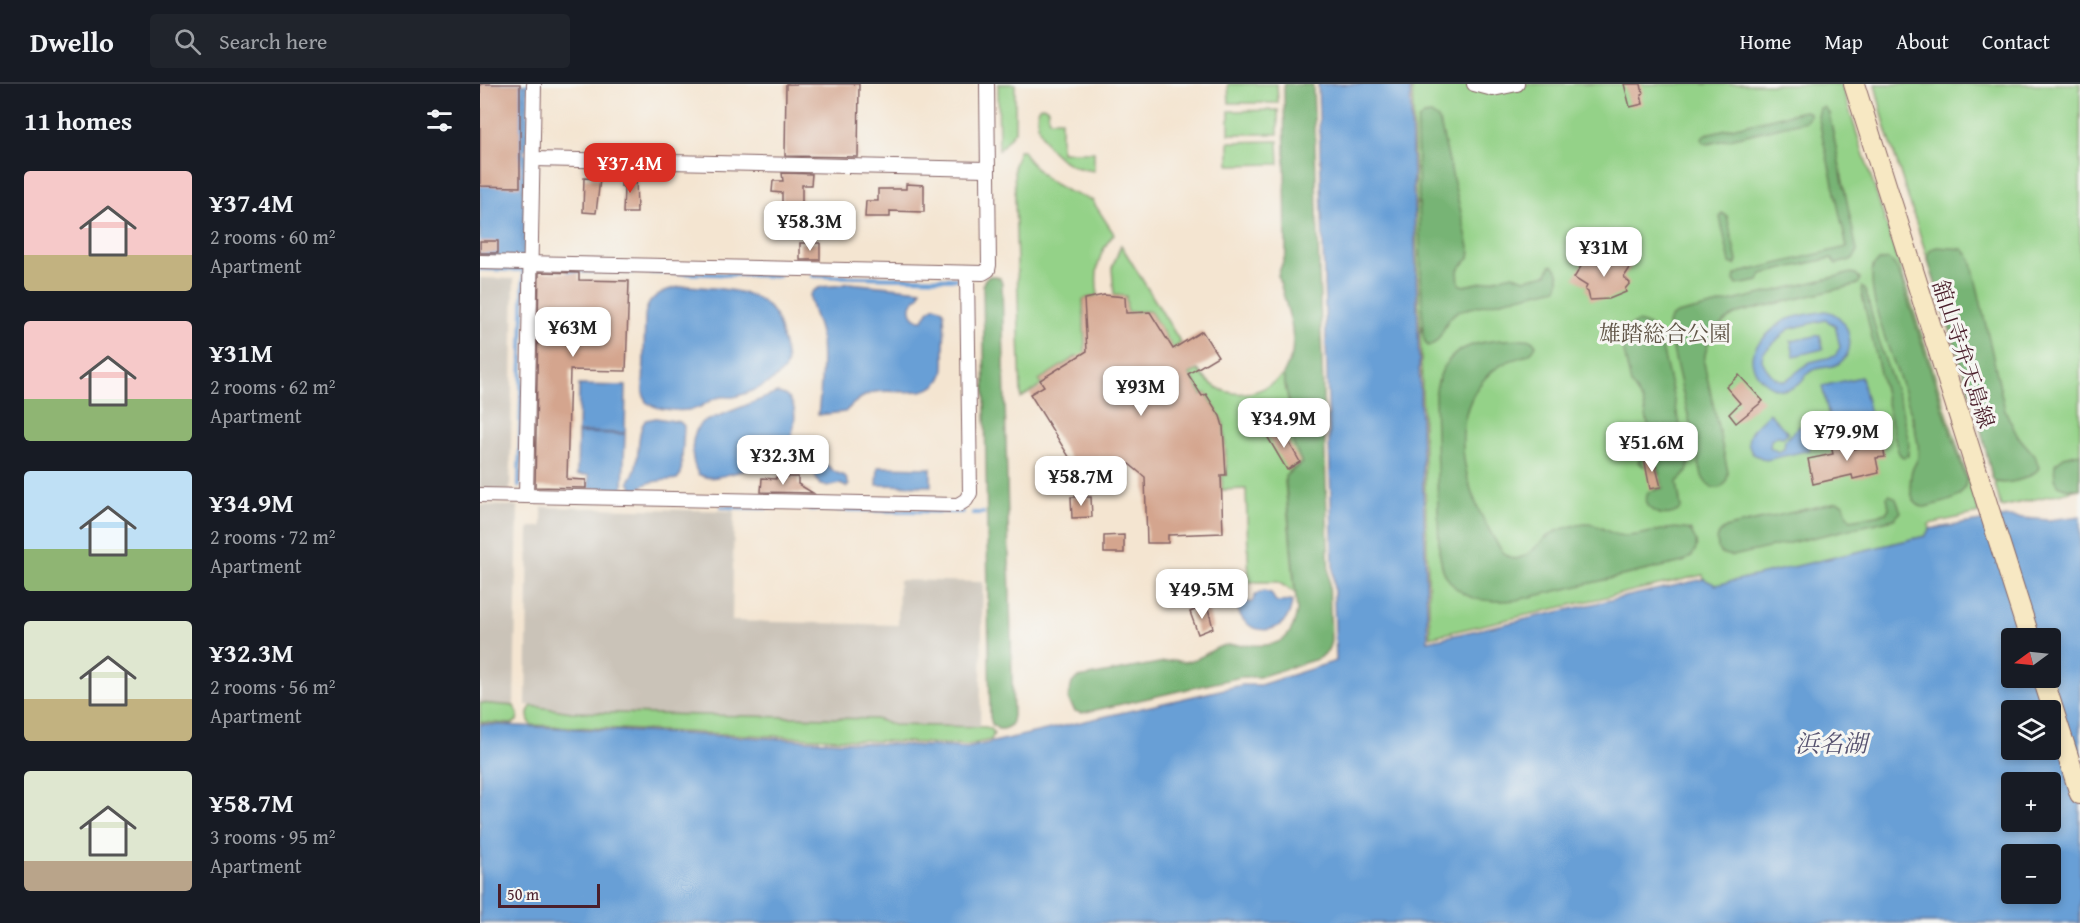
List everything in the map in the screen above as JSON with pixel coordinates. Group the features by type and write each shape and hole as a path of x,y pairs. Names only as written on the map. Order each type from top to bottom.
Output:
{"main road":[{"name":"舘山寺弁天島線","path":"1855,88 2026,628"},
{"path":"2046,688 2080,794"}],"street":[{"path":"526,496 534,84"},
{"path":"480,262 984,273 988,270 989,265 987,84"},
{"path":"1474,84 1493,89 1517,84"},
{"path":"533,159 987,169"},
{"path":"480,495 958,505 966,500 970,493 966,274"}],"shaded area":[{"path":"480,278 514,279 510,491 480,490"},
{"path":"480,505 518,506 514,706 480,703"},
{"path":"542,507 734,511 732,621 898,625 899,580 983,582 980,727 893,725 876,719 572,712 526,705 529,527 542,527"}],"green space":[{"path":"998,84 1015,84 1015,131 999,150"},
{"path":"1228,84 1277,84 1278,103 1229,103"},
{"path":"1284,84 1313,85 1331,639 1329,649 1317,659 1259,677 1241,677 1082,713 1075,711 1068,699 1072,683 1078,678 1175,660 1182,662 1194,660 1222,646 1272,644 1286,637 1293,625 1297,611 1285,476 1302,463 1294,445 1291,412 1283,375 1292,355 1293,339 1291,322 1278,275 1286,253"},
{"name":"雄踏総合公園","path":"1412,84 1841,84 1979,513 1929,524 1930,529 1925,536 1716,585 1704,579 1703,575 1430,637"},
{"path":"1875,84 2080,84 2080,489 2001,507 1978,417 1885,125"},
{"path":"1043,106 1048,109 1049,120 1061,120 1061,152 1094,152 1094,171 1075,167 1052,151 1041,135 1038,125 1038,111"},
{"path":"1824,107 1829,113 1856,255 1836,264 1831,258 1762,274 1759,281 1737,285 1734,280 1735,275 1739,273 1847,247 1818,116 1820,108"},
{"path":"1278,110 1278,134 1229,134 1229,111"},
{"path":"1804,111 1810,115 1806,121 1708,144 1702,140 1706,134"},
{"path":"1431,114 1438,119 1441,127 1470,251 1469,258 1458,270 1459,284 1464,286 1513,275 1525,279 1547,274 1550,266 1553,265 1559,279 1557,288 1458,311 1449,320 1437,340 1428,346 1423,335 1417,131 1418,121 1423,115"},
{"path":"1278,141 1279,164 1229,165 1229,142"},
{"path":"1019,150 1023,150 1029,161 1046,179 1067,191 1092,200 1114,234 1104,248 1098,263 1098,295 1083,299 1086,370 1077,356 1039,380 1042,385 1021,398 1014,165"},
{"path":"1722,213 1727,216 1737,261 1735,265 1730,263 1720,217"},
{"path":"1121,245 1181,343 1176,346 1180,353 1177,355 1150,311 1127,312 1126,296 1114,295 1112,268"},
{"path":"1937,247 1963,249 1971,259 2005,410 2017,435 2035,456 2039,468 2025,478 2005,483 1994,481 1992,477 1978,417 1929,264 1928,255 1931,249"},
{"path":"1888,259 1899,273 1966,480 1962,493 1957,497 1925,507 1916,503 1911,493 1912,470 1919,454 1917,440 1911,411 1881,325 1872,284 1873,266 1879,261"},
{"path":"1851,273 1856,274 1860,279 1859,283 1741,312 1726,320 1711,338 1704,363 1728,472 1725,484 1721,487 1709,486 1702,476 1668,328 1670,319 1677,314"},
{"path":"990,276 1000,278 1002,284 1013,716 1011,725 1004,729 998,729 992,724 990,717 983,284"},
{"path":"1862,287 1865,289 1880,346 1901,405 1909,443 1908,456 1900,455 1898,451"},
{"path":"1637,322 1651,327 1660,339 1689,464 1687,472 1677,482 1681,508 1670,514 1651,510 1646,499 1648,492 1663,488 1657,464 1643,466 1638,462 1641,457 1653,454 1654,451 1643,402 1631,384 1623,347 1623,335 1628,327"},
{"path":"1532,340 1536,345 1534,349 1527,355 1501,365 1487,376 1469,404 1464,423 1464,461 1468,480 1482,517 1500,549 1511,558 1522,557 1551,534 1580,525 1594,525 1621,536 1672,528 1690,530 1696,548 1688,559 1517,600 1476,599 1451,583 1444,572 1439,551 1435,396 1439,378 1445,365 1465,348 1491,341"},
{"path":"1188,366 1192,373 1198,370 1217,387 1239,394 1261,389 1283,375 1291,412 1294,445 1302,463 1289,471 1285,481 1295,593 1278,582 1249,582 1246,489 1222,490 1222,476 1227,475 1224,425 1206,393 1202,395 1186,368"},
{"path":"2080,453 2080,489 2067,489 2059,485 2055,477 2055,464 2064,457"},
{"path":"1890,495 1896,499 1901,512 1894,519 1733,556 1720,553 1718,549 1719,534 1728,527 1837,502 1844,504 1851,520 1886,513 1889,508 1887,497"},
{"path":"480,703 514,706 518,715 517,721 512,724 480,722"},
{"path":"532,706 572,712 876,719 893,725 986,727 994,733 991,740 967,745 531,725 528,715"}],"water":[{"path":"480,84 525,84 522,258 480,257"},
{"name":"浜名湖","path":"1318,84 1410,84 1428,641 1704,579 1716,585 1925,536 1930,529 2007,517 2049,520 2080,516 2080,923 480,923 480,724 967,748 1242,685 1260,685 1336,661"},
{"path":"848,283 921,290 919,297 911,305 911,312 919,320 923,320 928,311 935,306 943,309 944,371 932,388 914,392 875,392 858,400 845,412 818,415 821,340 810,295 817,288"},
{"path":"689,286 736,291 767,305 774,314 780,329 786,359 783,371 767,384 754,390 734,397 718,398 694,409 665,409 646,402 643,393 647,308 650,302 661,293"},
{"path":"1825,311 1839,317 1848,331 1849,346 1843,360 1833,366 1813,370 1797,385 1789,389 1775,388 1762,380 1752,360 1758,344 1788,319","holes":["1825,320 1835,325 1840,347 1835,356 1810,362 1785,381 1774,377 1766,368 1762,360 1763,353 1789,329"]},
{"path":"1820,335 1823,349 1794,356 1791,341"},
{"path":"1861,377 1873,426 1833,435 1822,386"},
{"path":"579,385 626,386 625,433 578,432"},
{"path":"777,393 786,396 792,403 794,412 792,433 778,458 762,466 711,478 698,474 692,448 697,428 701,423"},
{"path":"1769,413 1788,433 1771,440 1770,447 1778,452 1784,449 1785,440 1800,426 1805,428 1810,450 1766,460 1753,454 1749,448 1749,436 1755,426"},
{"path":"656,418 680,422 684,426 681,474 677,479 645,484 638,490 633,489 629,482 636,467 641,430 646,420"},
{"path":"578,433 625,434 623,489 589,488 589,475 577,475"},
{"path":"818,459 835,472 845,476 849,485 846,487 840,484 820,485 815,476"},
{"path":"878,467 931,468 931,486 877,485"},
{"path":"1264,591 1271,593 1276,602 1292,601 1289,613 1283,622 1275,628 1266,630 1247,624 1240,615 1236,603 1252,602 1256,594"}],"building":[{"path":"480,84 520,84 520,187 480,186"},
{"path":"786,84 859,84 858,157 785,156"},
{"path":"1624,84 1641,84 1643,104 1630,107"},
{"path":"782,173 812,174 811,185 802,185 802,219 782,218 782,193 772,192 773,181 783,181"},
{"path":"621,175 636,175 637,213 623,213 624,187 621,187"},
{"path":"584,178 600,179 596,213 583,212"},
{"path":"906,184 924,185 924,212 890,211 890,217 865,217 866,201 878,201 878,189 906,189"},
{"path":"480,241 498,241 498,253 480,253"},
{"path":"800,243 820,243 820,260 800,260"},
{"path":"1617,256 1632,265 1624,277 1630,283 1625,289 1626,292 1609,299 1590,300 1585,290 1587,286 1574,278 1583,263"},
{"path":"539,272 579,273 579,280 629,281 626,371 570,370 567,479 586,480 586,488 535,487"},
{"path":"1104,295 1125,297 1126,313 1150,312 1173,349 1202,331 1218,356 1188,374 1202,396 1206,394 1220,416 1223,426 1226,475 1221,475 1223,533 1168,535 1168,543 1147,543 1145,477 1129,464 1089,489 1030,394 1044,386 1040,380 1087,351 1084,299"},
{"path":"1739,375 1763,401 1736,423 1729,414 1740,403 1726,387"},
{"path":"1281,428 1300,462 1287,470 1267,436"},
{"path":"1853,441 1854,449 1882,442 1885,457 1876,458 1879,473 1853,479 1852,475 1813,484 1808,459 1833,454 1831,446"},
{"path":"1653,456 1661,487 1650,489 1644,458"},
{"path":"776,477 798,477 798,484 813,493 761,492 762,478 776,479"},
{"path":"1071,497 1091,497 1092,517 1072,518"},
{"path":"1124,535 1124,553 1104,553 1104,536"},
{"path":"1205,606 1206,609 1208,608 1213,628 1198,634 1190,612"}],"waterway":[{"path":"526,148 527,84"},
{"path":"525,170 526,155"},
{"path":"525,176 525,186"},
{"path":"524,258 525,193"},
{"path":"519,486 524,268"},
{"path":"480,269 524,270"},
{"path":"569,271 633,272"},
{"path":"639,272 779,276"},
{"path":"813,276 956,279"},
{"path":"722,507 766,508"},
{"path":"809,509 962,512"},
{"path":"973,513 983,513"}]}
